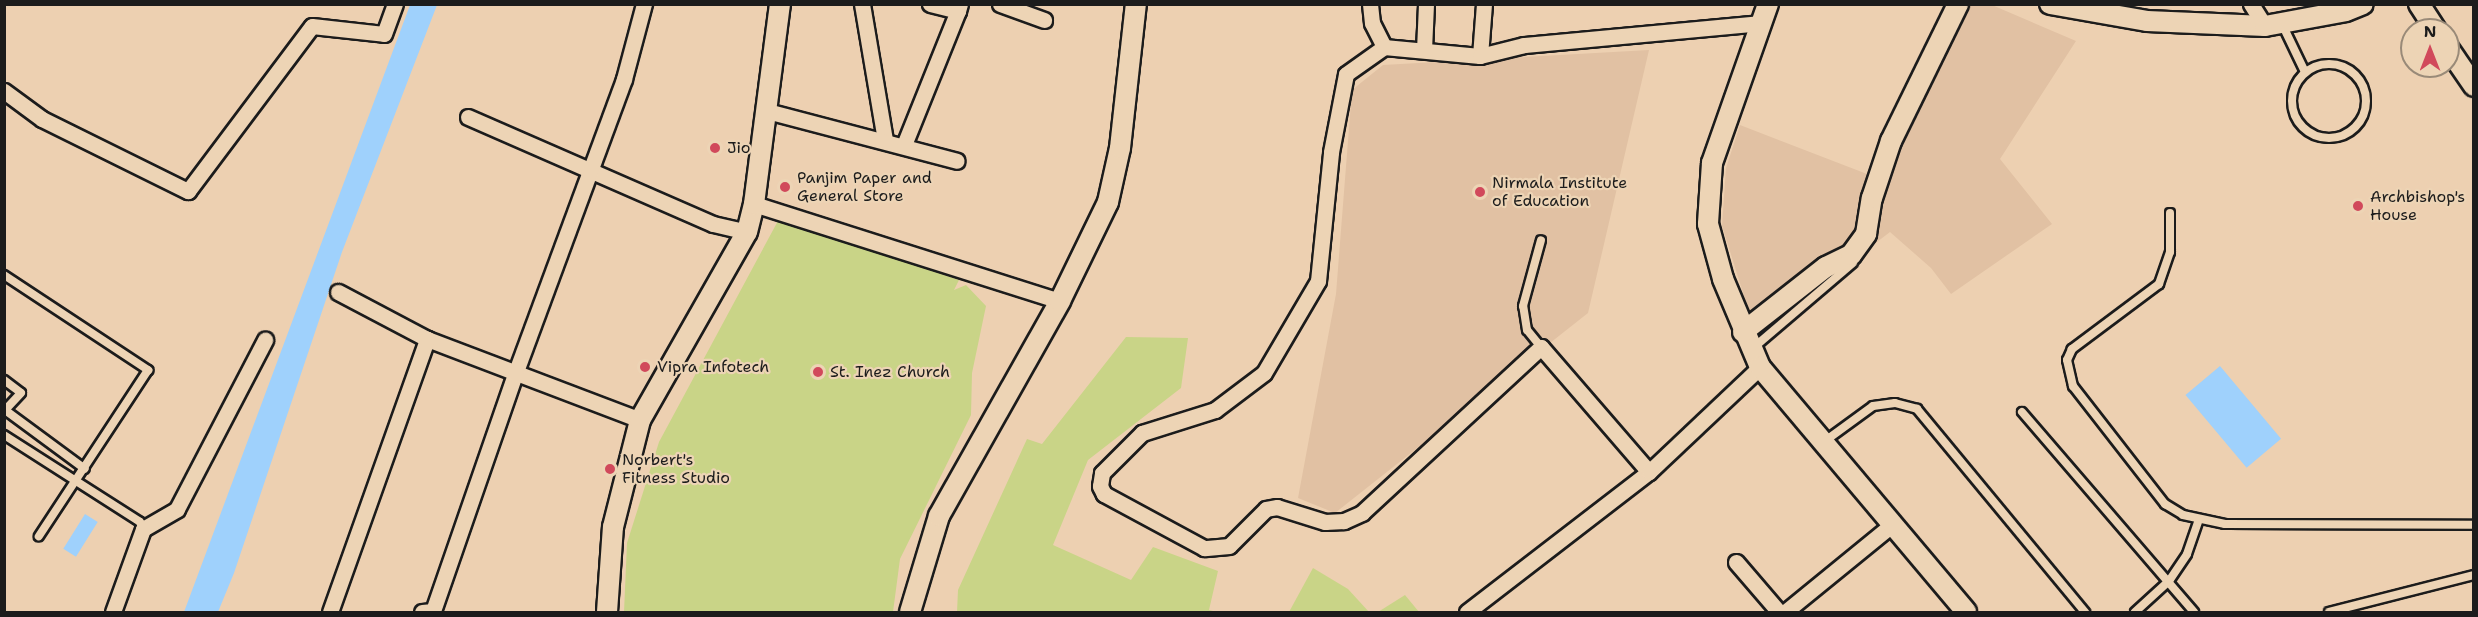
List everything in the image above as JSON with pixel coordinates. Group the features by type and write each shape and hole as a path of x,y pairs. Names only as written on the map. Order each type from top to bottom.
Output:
{"main road":[{"path":"607,612 613,527 640,420 747,232 754,204 780,4"},
{"path":"910,612 939,516 1060,301 1108,202 1120,148 1136,4"},
{"path":"1768,4 1712,163 1708,224 1743,332 1755,359 1821,444 1893,524 1966,612"},
{"path":"1743,332 1826,267 1851,255 1866,234 1872,198 1891,141 1958,4"},
{"path":"2050,4 2147,21 2273,24 2346,11 2362,4"},
{"path":"2419,4 2428,18"},
{"path":"2460,66 2474,86"}],"street":[{"path":"4,91 42,119 188,191 312,26 384,34 395,4"},
{"path":"422,612 434,611 515,374 624,79 644,4"},
{"path":"862,4 885,140"},
{"path":"904,145 959,8 930,4"},
{"path":"1000,4 1044,20"},
{"path":"1370,4 1372,23 1384,48"},
{"path":"1424,50 1426,4"},
{"path":"1480,56 1484,4"},
{"path":"2251,4 2273,24"},
{"path":"1649,472 1541,347 1362,513 1344,521 1325,522 1277,507 1266,509 1229,546 1204,548 1104,494 1102,473 1142,433 1215,410 1264,373 1318,281 1331,152 1346,74 1384,48 1480,56 1524,45 1762,23"},
{"path":"767,111 885,140 957,161"},
{"path":"468,117 713,224 747,232"},
{"path":"754,204 1060,301"},
{"path":"338,292 427,339 640,420"},
{"path":"330,612 427,339"},
{"path":"113,612 144,529 177,509 265,340"},
{"path":"1467,612 1649,472 1755,359"},
{"path":"1785,612 1893,524"},
{"path":"1736,562 1779,612"}],"lane":[{"path":"2273,24 2305,72"},
{"path":"2328,64 2352,71 2360,80 2367,104 2361,121 2348,134 2324,138 2302,127 2295,117 2292,93 2305,72 2328,64"},
{"path":"2170,213 2170,252 2159,284 2072,349 2068,372 2073,386 2164,504 2199,520 2225,524 2474,525"},
{"path":"1541,240 1523,306 1527,330 1541,347"},
{"path":"1755,359 1853,263"},
{"path":"4,275 148,369 85,469 39,536"},
{"path":"4,380 21,393 4,410 85,469"},
{"path":"1821,444 1873,406 1895,403 1917,409 2085,612"},
{"path":"2022,412 2169,580 2194,612"},
{"path":"4,435 140,522 144,529"},
{"path":"2134,612 2169,580 2187,554 2199,520"},
{"path":"2329,612 2474,575"}],"shaded area":[{"path":"1965,5 1992,5 2076,41 2000,159 2052,224 1951,294 1931,268 1890,232 1761,331 1750,315 1722,226 1726,168 1740,125 1880,179"},
{"name":"Nirmala Institute of Education","path":"1649,50 1588,313 1335,513 1298,498 1336,294 1352,90 1383,65"}],"green space":[{"path":"779,219 959,280 954,290 966,285 986,306 972,373 971,415 900,559 893,612 624,612 627,543 659,442"},
{"path":"1126,337 1188,338 1181,388 1088,460 1053,545 1131,580 1153,547 1218,571 1209,610 1217,612 957,612 958,590 1027,439 1042,444"},
{"path":"1313,568 1348,589 1369,612 1289,612"},
{"path":"1405,595 1419,612 1378,612"}],"water":[{"path":"410,5 437,5 342,252 234,573 218,612 184,612"},
{"path":"2220,366 2281,439 2247,468 2186,395"},
{"path":"85,514 98,522 76,557 63,549"}],"place":[{"name":"Jio","path":"715,148"},
{"name":"Panjim Paper and General Store","path":"785,187"},
{"name":"Nirmala Institute of Education","path":"1480,192"},
{"name":"Archbishop's House","path":"2358,206"},
{"name":"Vipra Infotech","path":"645,367"},
{"name":"St. Inez Church","path":"818,372"},
{"name":"Norbert's Fitness Studio","path":"610,469"}]}
